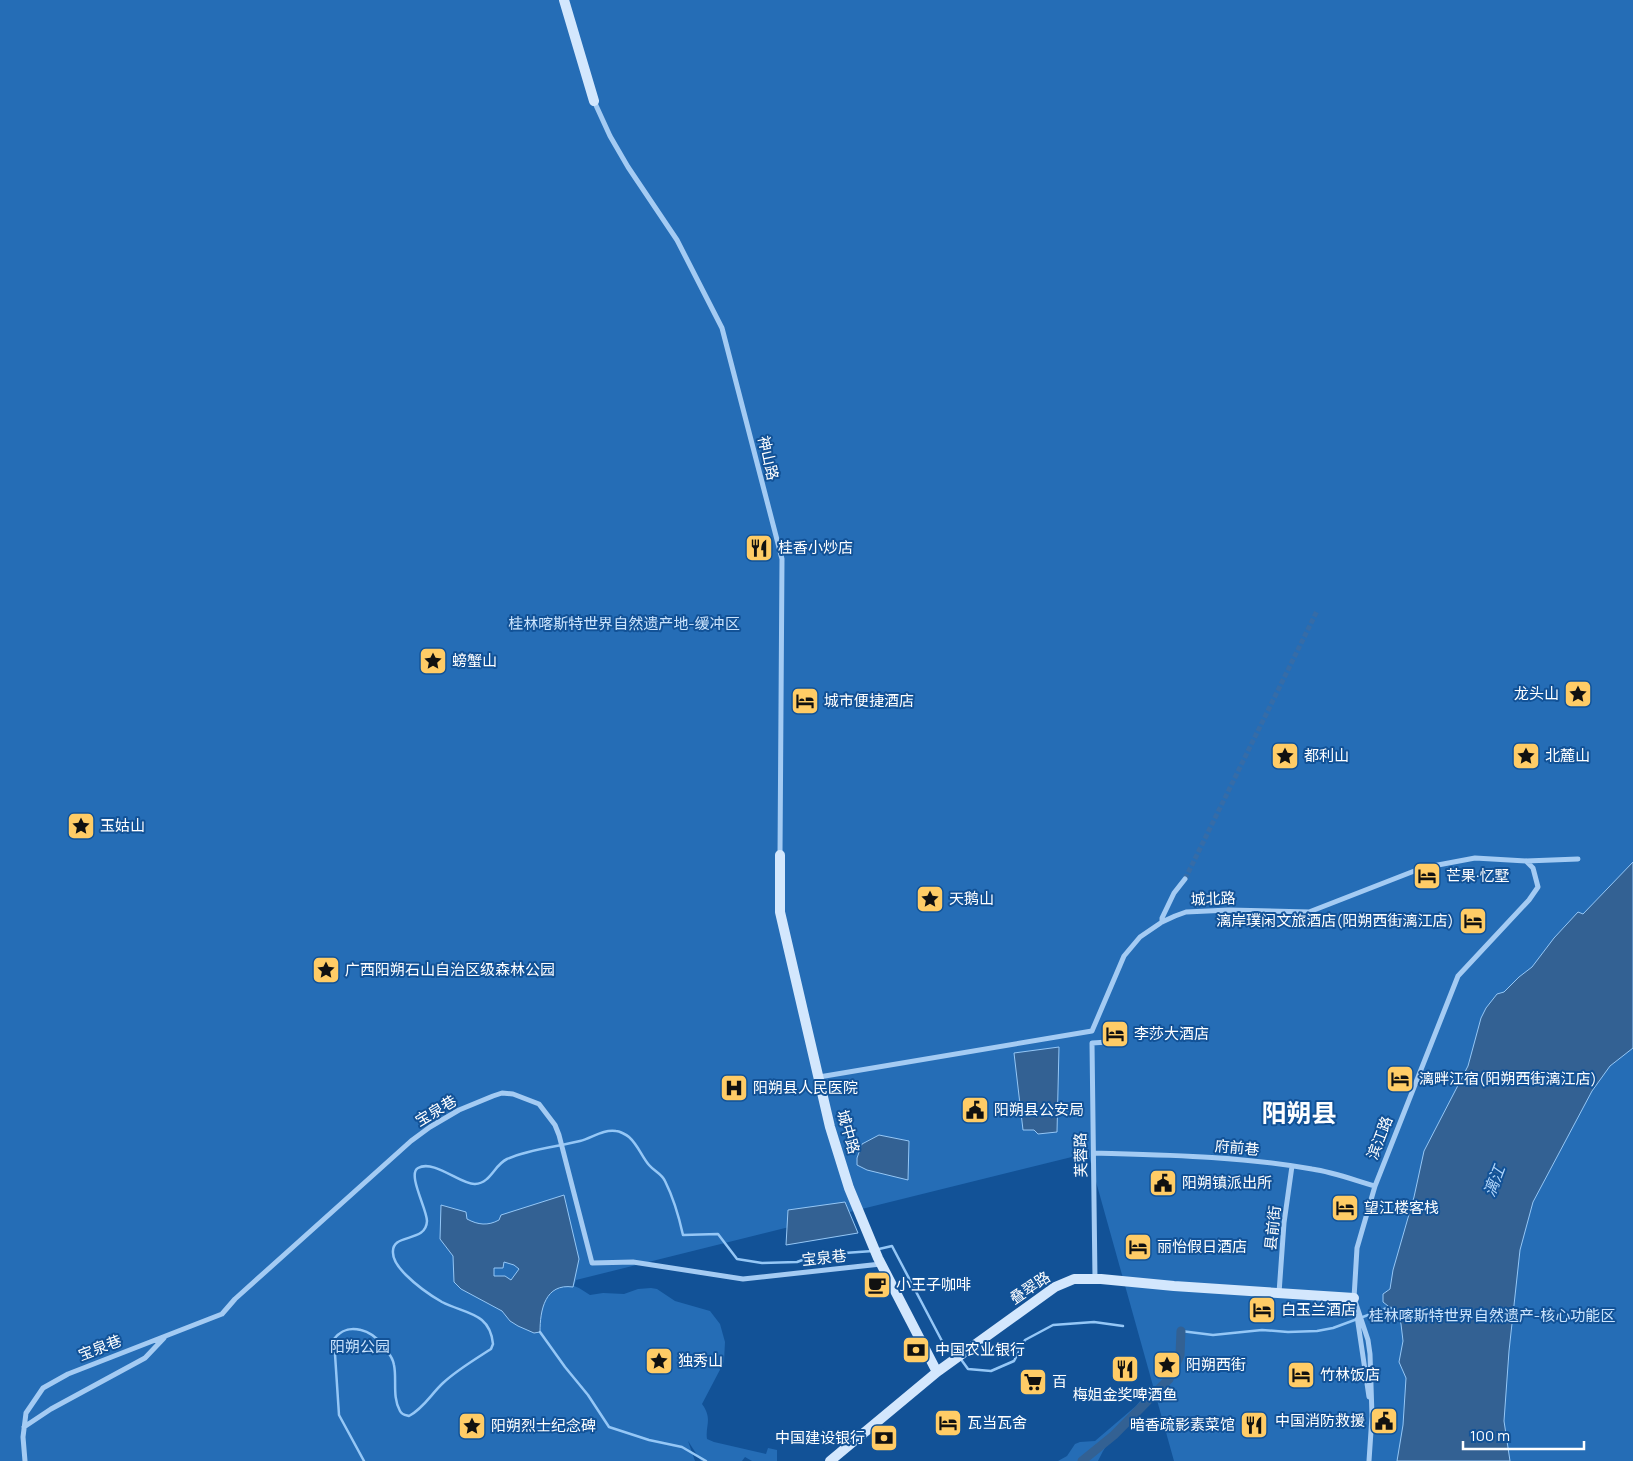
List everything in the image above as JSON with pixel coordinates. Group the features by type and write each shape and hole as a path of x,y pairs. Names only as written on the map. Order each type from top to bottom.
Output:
{"street":[{"path":"564,0 594,101"},
{"name":"神山路","path":"594,101 619,152 677,240 722,328 782,559 783,662 780,855"},
{"name":"城中路","path":"780,855 780,912 830,1127 849,1188 868,1235 937,1372"},
{"name":"城北路","path":"1092,1031 1124,956 1140,938 1162,922 1186,912 1229,910 1309,912 1422,868 1475,858 1526,861 1578,859"},
{"name":"滨江路","path":"1369,1461 1372,1416 1370,1354 1354,1298 1357,1248 1375,1186 1458,976 1538,888 1533,868 1526,861"},
{"path":"1162,922 1162,918 1174,893 1185,880"},
{"path":"818,1077 1092,1031"},
{"name":"芙蓉路","path":"1092,1031 1095,1279"},
{"path":"1108,1042 1092,1043 1095,1279 1354,1298 1372,1416"},
{"name":"宝泉巷","path":"25,1461 23,1437 26,1413 43,1388 68,1374 222,1314 235,1299 404,1147 430,1127 459,1110 502,1093 522,1097 539,1104 555,1125 592,1263 633,1262 743,1279 880,1261"},
{"name":"府前巷","path":"1094,1153 1223,1159 1292,1166 1327,1172 1375,1186"},
{"name":"县前街","path":"1280,1293 1284,1223 1292,1166"},
{"name":"叠翠路","path":"830,1461 937,1372 1055,1287 1074,1280 1095,1279 1354,1298"},
{"path":"24,1427 51,1409 145,1358 166,1336"}],"green space":[{"name":"桂林喀斯特世界自然遗产地-缓冲区","path":"0,0 1633,0 1633,1461 1174,1461 1088,1153 576,1280 574,1286 590,1295 603,1293 624,1294 638,1289 651,1288 657,1289 675,1301 710,1311 720,1324 725,1342 724,1362 702,1404 708,1418 707,1439 766,1454 768,1448 777,1450 777,1461 752,1461 745,1457 742,1461 701,1461 688,1441 695,1461 0,1461"},
{"path":"1146,1394 1149,1394 1149,1396 1114,1435 1098,1461 1058,1461 1067,1456 1075,1444 1095,1441 1136,1406"}],"water":[{"name":"漓江","path":"1633,862 1633,1048 1610,1066 1592,1091 1533,1202 1520,1250 1509,1351 1504,1421 1510,1461 1397,1461 1403,1425 1406,1378 1399,1362 1403,1341 1398,1314 1383,1302 1383,1294 1390,1289 1393,1270 1414,1197 1424,1151 1468,1066 1481,1018 1486,1008 1497,994 1504,992 1532,967 1554,938 1578,912 1583,914"},
{"path":"1059,1047 1057,1132 1038,1134 1034,1130 1023,1130 1014,1053"},
{"path":"879,1135 909,1141 908,1180 867,1170 857,1165 857,1158 862,1144"},
{"path":"564,1195 579,1259 573,1287 556,1289 546,1300 541,1315 540,1332 534,1333 518,1326 510,1321 502,1311 461,1289 454,1282 453,1256 440,1239 441,1205 466,1212 467,1219 479,1224 495,1222 499,1220 501,1215","holes":["504,1262 514,1265 519,1269 511,1280 505,1276 494,1276 494,1268 503,1268"]},
{"path":"845,1202 858,1233 786,1245 788,1210"}],"waterway":[{"path":"364,1461 339,1415 334,1339 342,1331 357,1329 370,1334 381,1342 390,1354 393,1362 395,1394 398,1406 404,1415 409,1416 419,1409 448,1378 491,1349 493,1344 491,1334 482,1320 427,1293 399,1268 394,1259 394,1247 397,1242 421,1233 427,1221 416,1184 415,1172 418,1168 424,1166 432,1167 462,1181 475,1184 485,1181 499,1165 515,1156 533,1150 580,1141 602,1132 617,1131 627,1135 632,1140 649,1165 664,1179 678,1214 683,1235 718,1234 737,1259 762,1263 797,1262 816,1255 873,1251"},
{"path":"879,1249 892,1246 943,1343 957,1354"},
{"path":"1181,1331 1213,1335 1262,1330 1288,1332 1317,1331 1333,1328 1391,1308"},
{"path":"960,1358 968,1369 991,1371 1014,1361 1025,1340 1053,1325 1094,1322 1123,1326"},
{"path":"1082,1461 1114,1435 1169,1379 1180,1355 1181,1331"},
{"path":"540,1332 588,1395 609,1427 649,1440 682,1447 706,1461"}],"tunnel":[{"path":"1185,879 1317,611"}],"place":[{"name":"桂香小炒店","path":"759,548"},
{"name":"螃蟹山","path":"433,661"},
{"name":"龙头山","path":"1578,694"},
{"name":"城市便捷酒店","path":"805,701"},
{"name":"都利山","path":"1285,756"},
{"name":"北麓山","path":"1526,756"},
{"name":"玉姑山","path":"81,826"},
{"name":"芒果·忆墅","path":"1427,876"},
{"name":"天鹅山","path":"930,899"},
{"name":"漓岸璞闲文旅酒店(阳朔西街漓江店)","path":"1473,921"},
{"name":"广西阳朔石山自治区级森林公园","path":"326,970"},
{"name":"李莎大酒店","path":"1115,1034"},
{"name":"漓畔江宿(阳朔西街漓江店)","path":"1400,1079"},
{"name":"阳朔县人民医院","path":"734,1088"},
{"name":"阳朔县公安局","path":"975,1110"},
{"name":"阳朔镇派出所","path":"1163,1183"},
{"name":"望江楼客栈","path":"1345,1208"},
{"name":"丽怡假日酒店","path":"1138,1247"},
{"name":"小王子咖啡","path":"877,1285"},
{"name":"白玉兰酒店","path":"1262,1310"},
{"name":"中国农业银行","path":"916,1350"},
{"name":"独秀山","path":"659,1361"},
{"name":"阳朔西街","path":"1167,1365"},
{"name":"梅姐金奖啤酒鱼","path":"1125,1369"},
{"name":"竹林饭店","path":"1301,1375"},
{"name":"百","path":"1033,1382"},
{"name":"中国消防救援","path":"1384,1421"},
{"name":"瓦当瓦舍","path":"948,1423"},
{"name":"暗香疏影素菜馆","path":"1254,1425"},
{"name":"阳朔烈士纪念碑","path":"472,1426"},
{"name":"中国建设银行","path":"884,1438"}],"district":[{"name":"阳朔县","path":"1299,1113"}],"park label":[{"name":"桂林喀斯特世界自然遗产-核心功能区","path":"1492,1316"},
{"name":"阳朔公园","path":"360,1347"}]}
